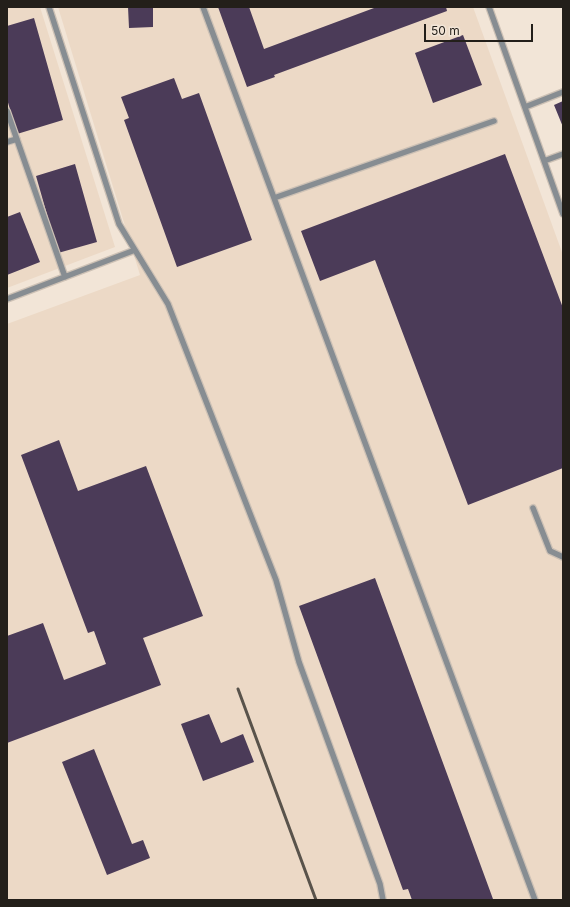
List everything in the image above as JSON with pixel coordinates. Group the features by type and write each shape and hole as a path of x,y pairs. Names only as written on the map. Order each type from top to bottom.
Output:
{"lane":[{"path":"49,7 119,224 168,304 276,580 299,662 380,884 383,900"},
{"path":"203,7 535,900"},
{"path":"489,7 563,214"},
{"path":"525,107 563,92"},
{"path":"7,111 65,277"},
{"path":"274,198 494,121"},
{"path":"7,142 17,139"},
{"path":"544,161 563,154"},
{"path":"7,299 135,250"},
{"path":"533,508 550,551 563,557"}],"shaded area":[{"path":"7,7 40,7 115,247 7,288"},
{"path":"58,7 473,7 563,255 563,900 7,900 7,324 140,275"}],"building":[{"path":"128,7 153,7 153,27 129,28"},
{"path":"218,7 249,7 264,49 374,8 373,7 446,7 447,11 274,75 275,77 247,87"},
{"path":"34,18 63,120 17,134 7,99 7,26"},
{"path":"463,35 482,85 433,103 415,53"},
{"path":"174,78 182,99 199,93 252,240 177,267 124,120 129,118 121,97"},
{"path":"563,101 563,127 554,105"},
{"path":"505,154 563,308 563,468 468,505 375,260 320,281 301,231"},
{"path":"75,164 97,242 58,253 36,176"},
{"path":"20,212 40,262 7,275 7,217"},
{"path":"59,440 78,491 146,466 203,616 143,638 161,685 7,743 7,636 43,623 64,680 106,664 94,631 88,633 21,455"},
{"path":"375,578 493,899 491,900 412,900 408,889 403,890 299,606"},
{"path":"209,714 221,743 243,734 254,762 203,781 181,724"},
{"path":"94,749 132,844 143,840 150,858 107,875 62,762"}],"railway":[{"path":"238,689 316,900"}]}
